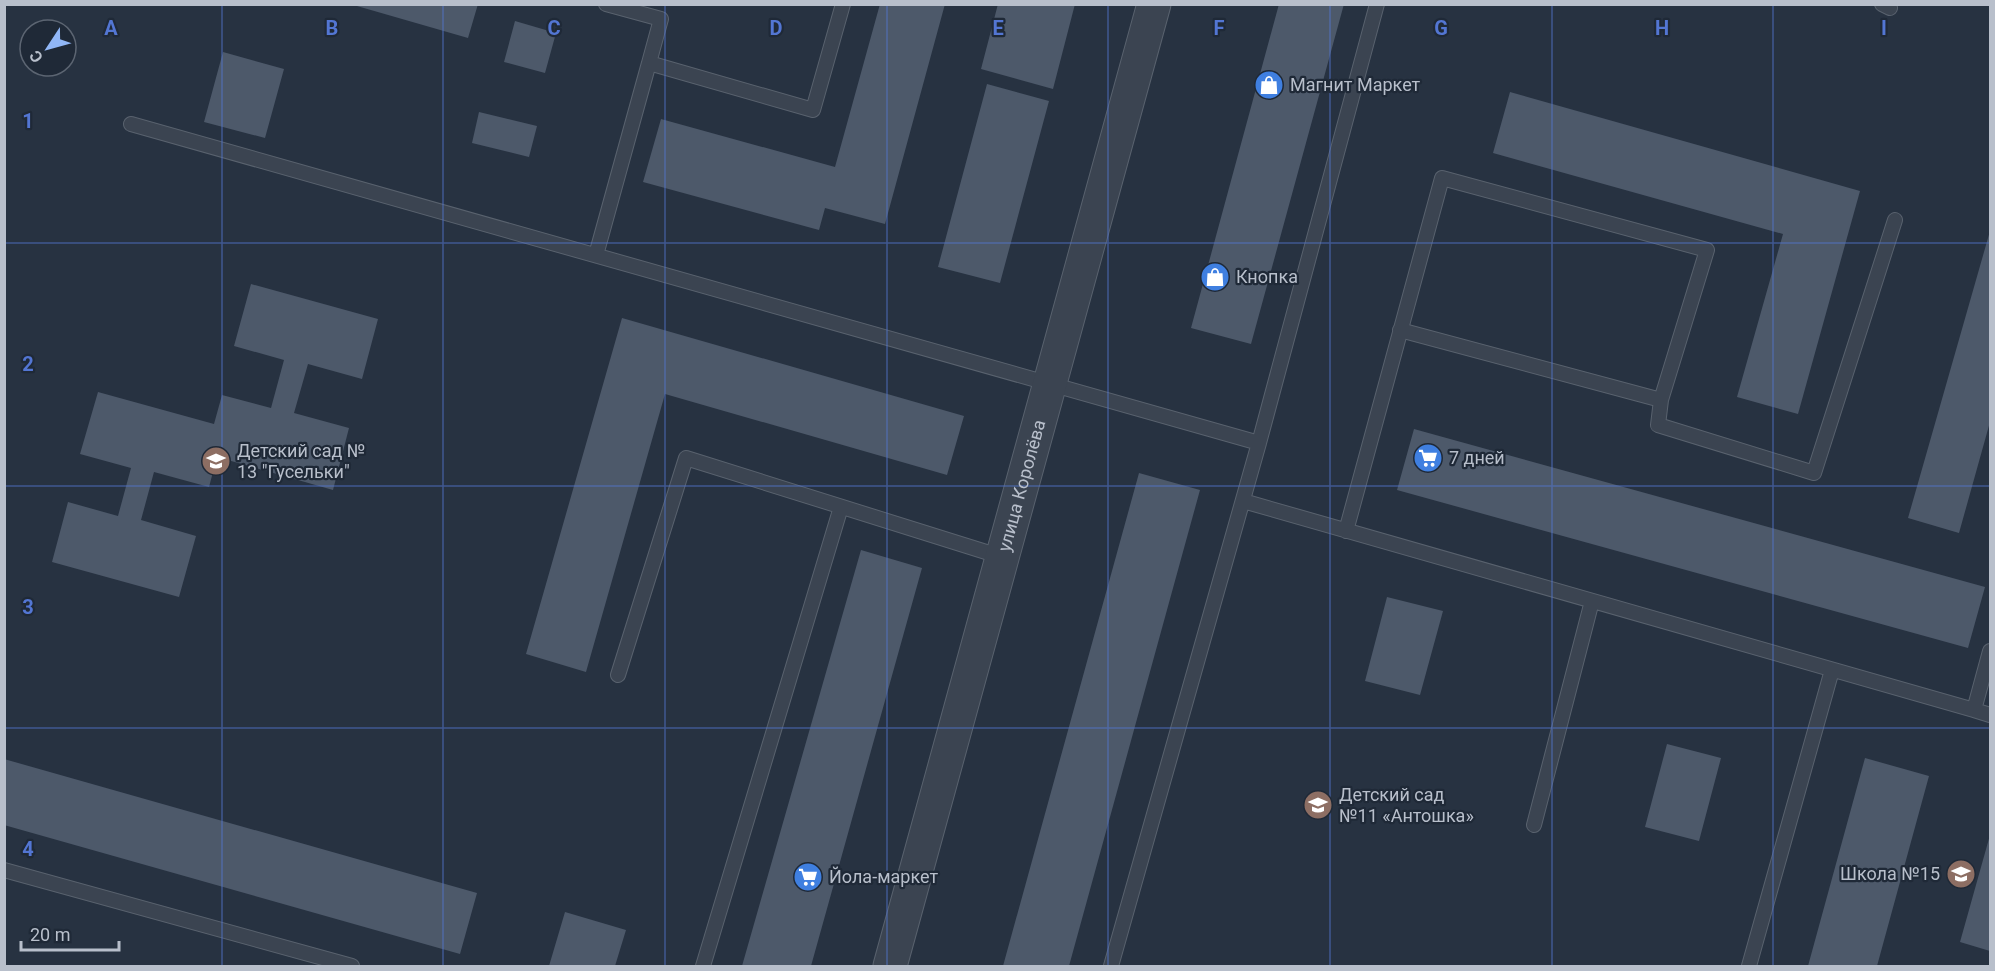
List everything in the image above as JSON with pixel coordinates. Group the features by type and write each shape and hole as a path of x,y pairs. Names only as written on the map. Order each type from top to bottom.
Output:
{"street":[{"name":"улица Королёва","path":"890,966 1154,4"}],"lane":[{"path":"596,255 661,19 606,4"},
{"path":"649,63 813,110 843,4"},
{"path":"1111,966 1243,501 1377,4"},
{"path":"131,124 1259,443"},
{"path":"1346,531 1442,178 1707,250 1661,399 1658,425 1814,473 1895,220"},
{"path":"1400,330 1661,399"},
{"path":"618,675 686,458 1002,557"},
{"path":"1243,501 1990,715"},
{"path":"703,966 841,507"},
{"path":"1534,825 1592,601"},
{"path":"1974,710 1990,651"},
{"path":"1749,966 1832,670"},
{"path":"4,870 352,966"}],"building":[{"path":"350,4 478,4 468,38"},
{"path":"880,4 945,4 885,224 825,208 819,230 643,182 661,119 835,167"},
{"path":"998,4 1075,4 1053,89 981,69"},
{"path":"1279,4 1344,4 1251,344 1191,328"},
{"path":"515,21 556,33 545,73 504,62"},
{"path":"223,52 284,69 265,138 204,122"},
{"path":"987,84 1049,101 1000,283 938,267"},
{"path":"1510,92 1860,191 1798,414 1737,397 1783,234 1493,153"},
{"path":"479,112 537,126 529,157 472,143"},
{"path":"1990,231 1990,422 1959,533 1908,518"},
{"path":"251,284 378,319 362,379 308,364 294,413 349,428 333,490 217,457 209,487 154,472 141,520 196,536 179,597 52,562 68,502 118,516 131,468 80,454 98,392 214,424 222,395 271,408 284,360 234,346"},
{"path":"622,318 964,416 947,475 665,394 586,672 526,654"},
{"path":"1414,429 1985,587 1968,648 1397,490"},
{"path":"1139,473 1200,490 1069,966 1003,966"},
{"path":"861,550 922,568 811,966 742,966"},
{"path":"1387,597 1443,611 1420,695 1365,681"},
{"path":"1667,744 1721,758 1699,841 1645,827"},
{"path":"1865,758 1929,776 1877,966 1808,966"},
{"path":"4,759 477,893 460,954 4,825"},
{"path":"1990,835 1990,951 1960,942"},
{"path":"565,912 626,930 615,966 549,966"}],"place":[{"name":"Магнит Маркет","path":"1269,85"},
{"name":"Кнопка","path":"1215,277"},
{"name":"7 дней","path":"1428,458"},
{"name":"Детский сад № 13 \"Гусельки\"","path":"216,461"},
{"name":"Детский сад №11 «Антошка»","path":"1318,805"},
{"name":"Школа №15","path":"1961,874"},
{"name":"Йола-маркет","path":"808,877"}]}
